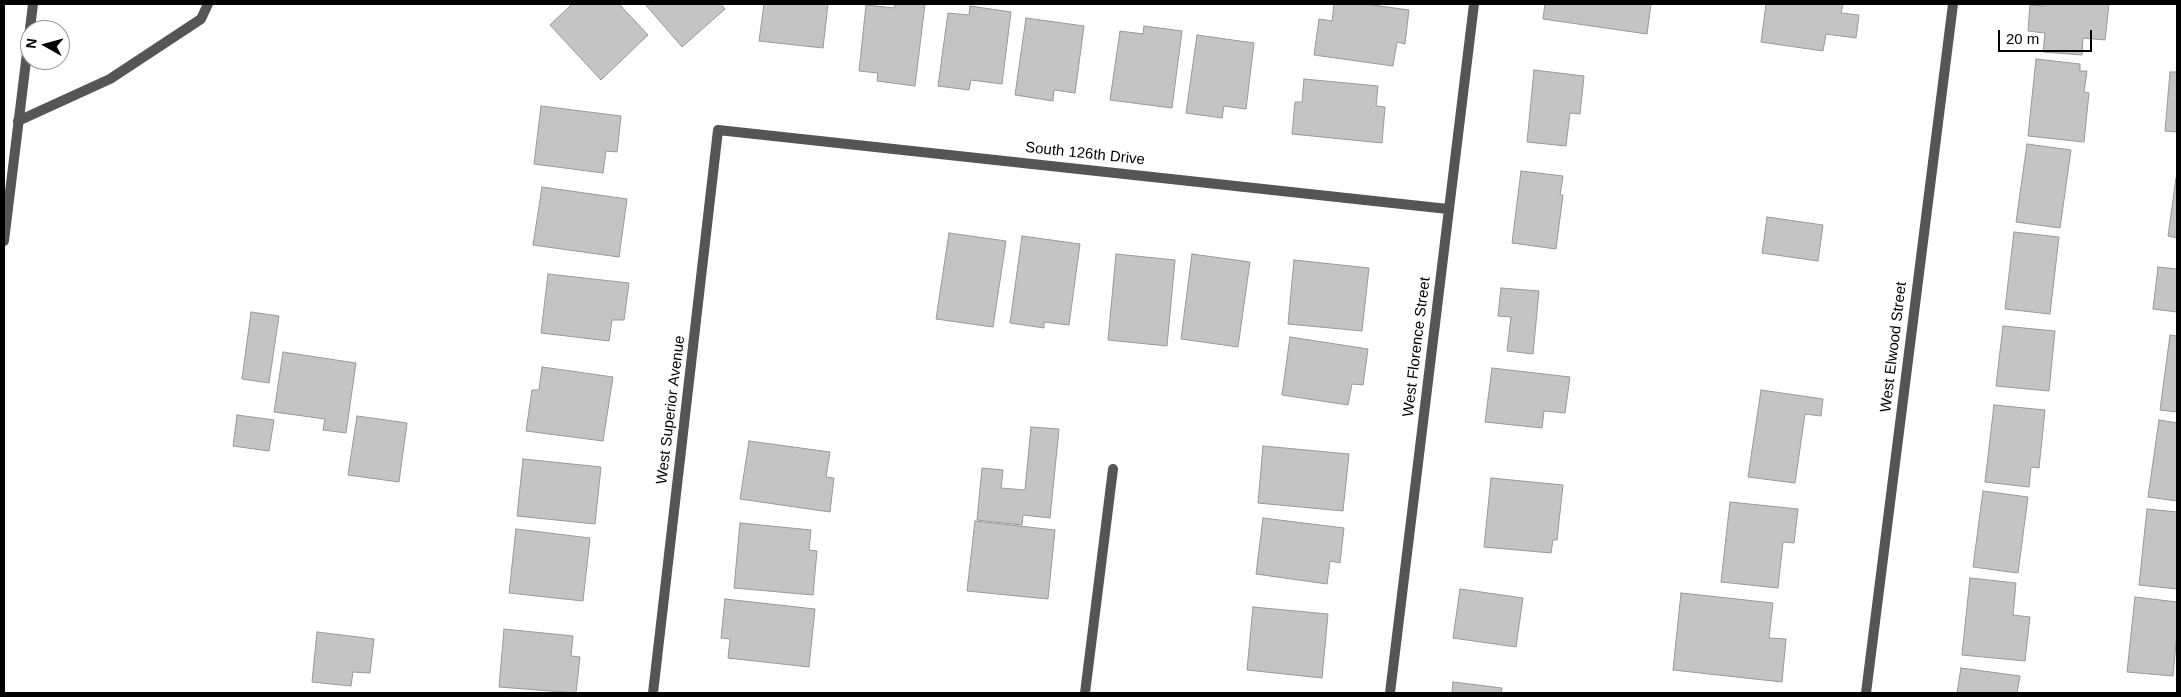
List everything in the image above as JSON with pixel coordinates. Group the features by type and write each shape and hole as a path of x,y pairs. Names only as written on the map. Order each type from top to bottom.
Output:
{"street":[{"path":"4,241 33,4"},
{"path":"18,122 110,79 201,19 208,4"},
{"name":"West Florence Street","path":"1390,693 1474,4"},
{"name":"West Elwood Street","path":"1866,693 1952,4"},
{"name":"South 126th Drive","path":"718,130 1448,209"},
{"name":"West Superior Avenue","path":"653,693 718,130"},
{"path":"1085,693 1113,469"}],"building":[{"path":"572,4 619,4 648,35 601,80 550,25"},
{"path":"645,4 721,4 725,9 682,47"},
{"path":"764,4 828,4 823,48 759,41"},
{"path":"895,4 925,4 915,86 877,81 878,73 859,71 866,5 894,8"},
{"path":"1334,4 1365,4 1409,10 1405,44 1397,42 1393,66 1314,55 1319,19 1332,21"},
{"path":"1545,4 1651,4 1647,34 1543,19"},
{"path":"1766,4 1843,4 1841,13 1859,15 1856,38 1826,34 1823,51 1761,42"},
{"path":"2045,4 2109,4 2105,40 2083,38 2082,55 2043,52 2045,33 2028,31 2030,5 2045,6"},
{"path":"970,6 1011,12 1002,84 971,80 969,90 938,86 948,13 969,15"},
{"path":"1026,18 1084,26 1075,93 1054,90 1053,101 1015,95"},
{"path":"1144,26 1182,31 1172,108 1110,100 1120,31 1143,34"},
{"path":"1197,35 1254,43 1246,109 1224,106 1222,118 1186,113"},
{"path":"2036,59 2080,64 2080,71 2087,71 2084,92 2089,93 2084,142 2028,136"},
{"path":"1534,70 1584,76 1580,114 1570,113 1566,146 1527,142"},
{"path":"2170,72 2177,72 2177,132 2165,131"},
{"path":"1304,79 1378,86 1376,106 1385,107 1382,143 1292,134 1295,102 1302,102"},
{"path":"541,106 621,116 617,152 606,151 603,173 534,164"},
{"path":"2027,144 2071,150 2060,228 2016,222"},
{"path":"1521,171 1563,176 1560,195 1563,195 1556,249 1512,243"},
{"path":"2177,178 2177,238 2168,236"},
{"path":"542,187 627,199 619,257 533,245"},
{"path":"1767,217 1823,225 1818,261 1762,253"},
{"path":"2014,232 2059,237 2050,314 2005,309"},
{"path":"949,233 1006,241 993,327 936,319"},
{"path":"1022,236 1080,244 1069,325 1044,322 1044,328 1010,323"},
{"path":"1116,254 1175,260 1167,346 1108,340"},
{"path":"1192,254 1250,262 1238,347 1181,339"},
{"path":"1294,260 1369,268 1362,331 1288,324"},
{"path":"2158,267 2177,269 2177,312 2153,309"},
{"path":"548,274 629,283 624,320 612,320 609,341 541,333"},
{"path":"1501,288 1539,291 1533,354 1507,351 1511,317 1498,316"},
{"path":"251,312 279,316 269,383 242,379"},
{"path":"2003,326 2055,331 2049,391 1996,386"},
{"path":"2170,335 2177,336 2177,412 2160,410"},
{"path":"1290,337 1368,349 1363,385 1352,384 1348,405 1282,395"},
{"path":"283,352 356,363 346,433 323,430 325,419 274,412"},
{"path":"542,367 613,377 603,441 526,431 532,390 539,390"},
{"path":"1492,368 1570,377 1565,413 1544,411 1542,428 1485,422"},
{"path":"1761,390 1823,399 1821,416 1805,414 1795,483 1748,477"},
{"path":"1994,405 2045,410 2039,468 2031,467 2029,487 1985,482"},
{"path":"237,415 274,420 269,451 233,446"},
{"path":"357,416 407,423 399,482 348,475"},
{"path":"2159,420 2177,423 2177,501 2148,497"},
{"path":"1031,427 1059,429 1050,518 1023,515 1022,525 977,520 982,468 1003,470 1001,488 1025,490"},
{"path":"749,441 830,452 826,477 834,478 830,512 740,499"},
{"path":"1263,446 1349,454 1343,511 1258,503"},
{"path":"523,459 601,467 595,524 517,516"},
{"path":"1491,478 1563,485 1557,540 1553,540 1551,553 1484,547"},
{"path":"1983,491 2028,497 2018,573 1973,567"},
{"path":"1730,502 1798,509 1794,543 1783,542 1778,588 1721,582"},
{"path":"2147,509 2177,512 2177,589 2139,585"},
{"path":"1263,518 1344,528 1340,563 1330,561 1327,584 1256,574"},
{"path":"975,521 1055,530 1048,599 967,591"},
{"path":"740,523 811,530 809,550 817,551 813,595 734,588"},
{"path":"516,529 590,538 583,601 509,593"},
{"path":"1970,578 2016,583 2013,615 2030,617 2025,661 1962,655"},
{"path":"1460,589 1523,598 1516,647 1453,638"},
{"path":"1681,593 1773,603 1769,638 1786,639 1782,682 1673,670"},
{"path":"2135,597 2177,602 2177,632 2173,676 2127,672"},
{"path":"725,599 815,609 809,667 728,658 730,639 721,638"},
{"path":"1253,607 1328,614 1322,678 1247,670"},
{"path":"504,629 573,636 571,656 580,657 576,693 499,687"},
{"path":"317,632 374,639 370,673 353,672 351,686 312,682"},
{"path":"1961,668 2020,676 2017,693 1957,693"},
{"path":"1453,682 1502,688 1501,693 1452,693"}]}
